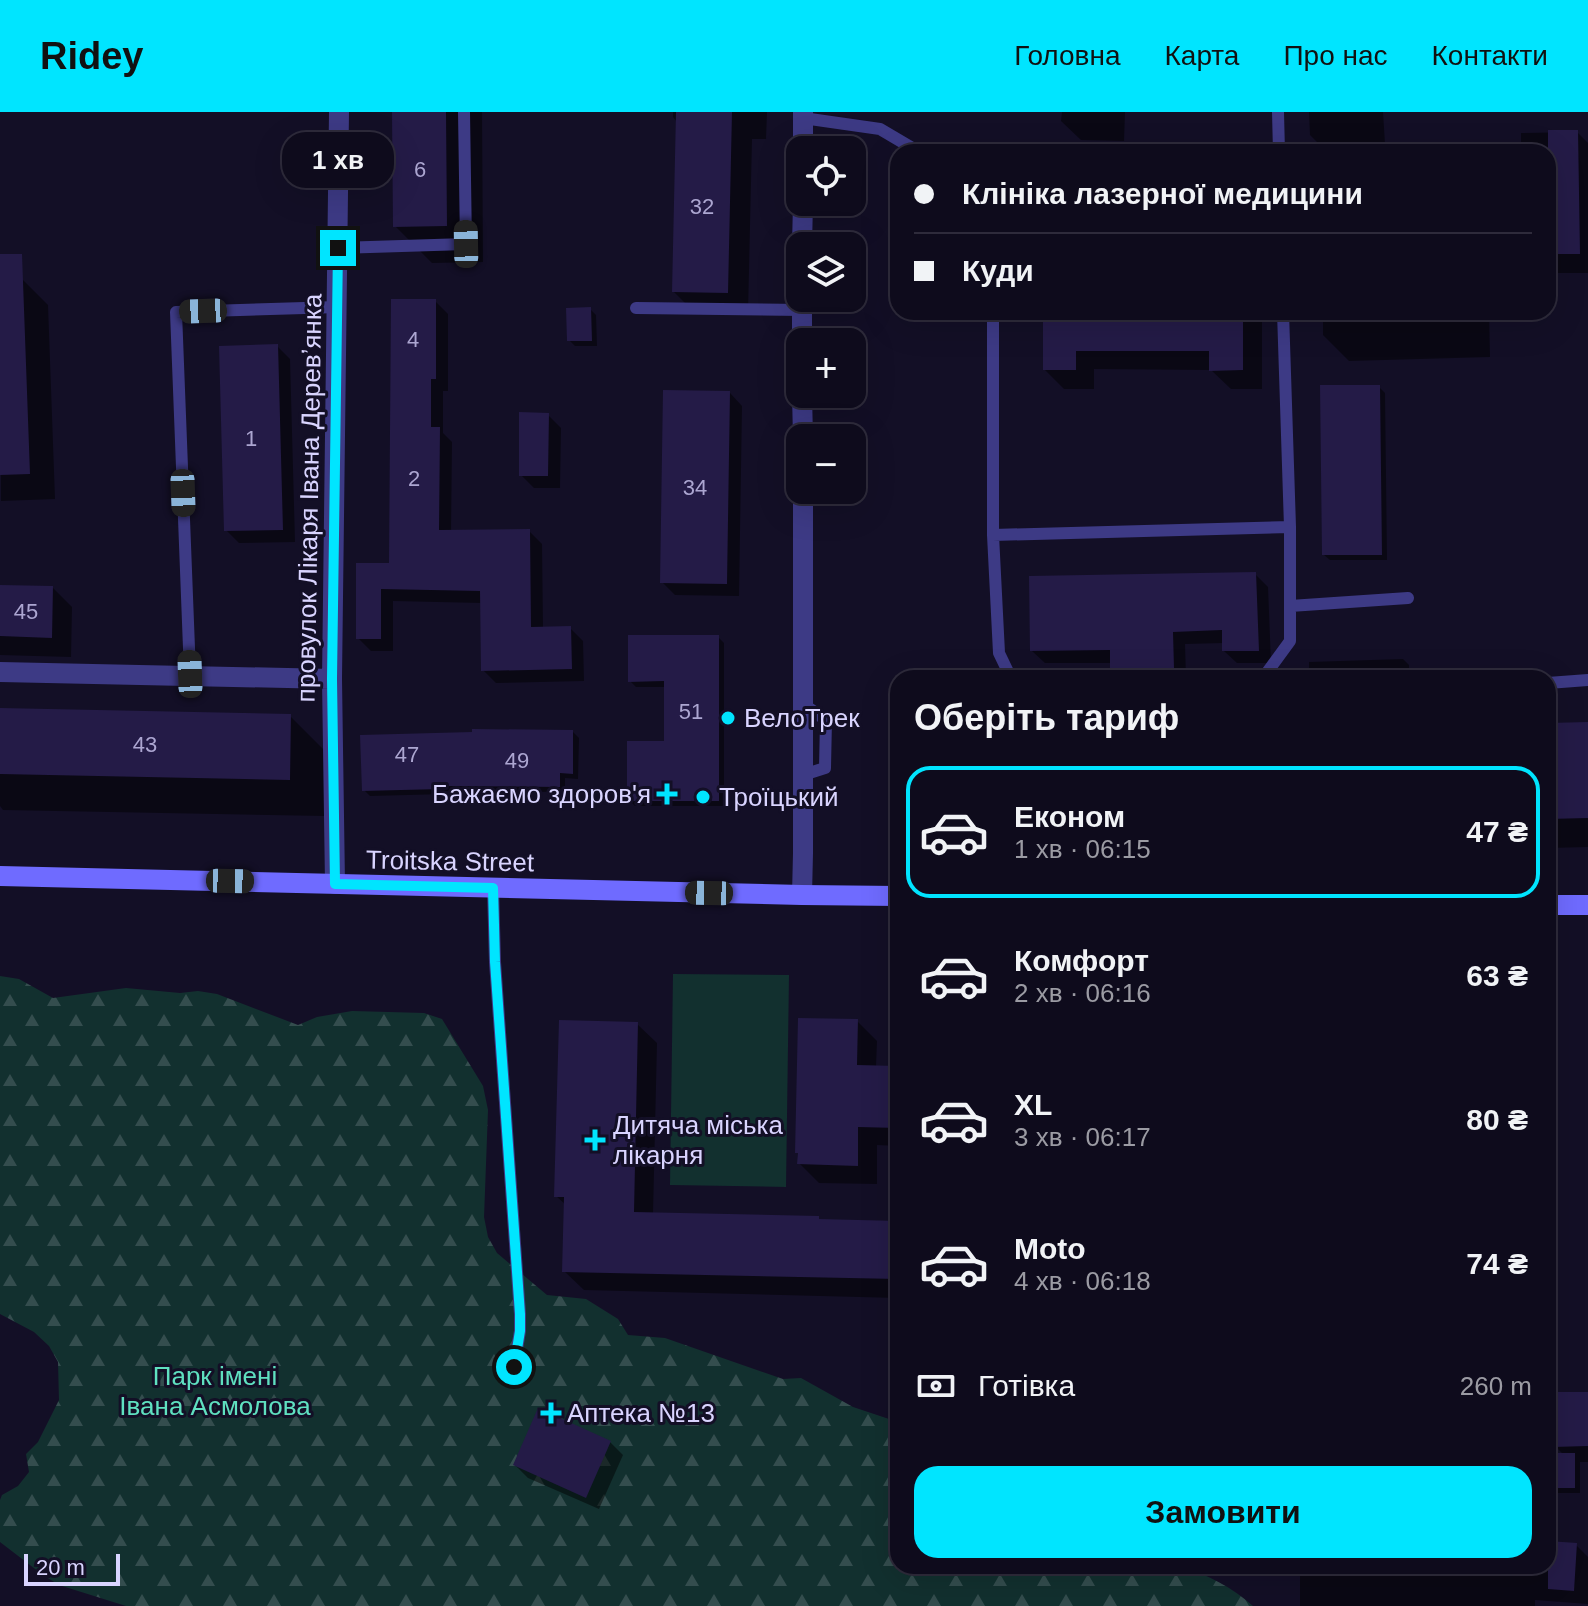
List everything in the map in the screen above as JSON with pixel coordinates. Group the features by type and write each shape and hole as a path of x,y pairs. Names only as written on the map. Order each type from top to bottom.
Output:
{"main road":[{"name":"Troitska Street","path":"0,876 890,896"},
{"path":"1556,905 1588,905"}],"street":[{"name":"провулок Лікаря Івана Деревʼянка","path":"335,884 332,679 339,112"},
{"path":"803,115 803,136"},
{"path":"802,895 803,504"},
{"path":"0,672 332,679"}],"lane":[{"path":"338,248 466,244 464,112"},
{"path":"1278,112 1279,144"},
{"path":"803,115 880,129 905,144"},
{"path":"636,308 786,304"},
{"path":"190,674 176,312 338,307"},
{"path":"993,320 993,535 999,653 1007,670"},
{"path":"1269,670 1290,641 1283,320"},
{"path":"993,535 1290,527"},
{"path":"1290,606 1408,598"},
{"path":"1556,682 1588,680"},
{"path":"493,888 496,977 520,1314 514,1367"}],"green space":[{"path":"673,974 789,975 786,1187 670,1185"},
{"name":"Парк імені Івана Асмолова","path":"0,976 19,979 53,998 126,988 217,994 298,1025 317,1017 352,1011 424,1013 442,1019 483,1086 488,1110 484,1217 488,1237 497,1253 547,1295 586,1299 618,1319 628,1335 665,1338 783,1379 801,1378 853,1407 890,1419 890,1574 1202,1574 1237,1593 1253,1606 126,1606 59,1585 0,1542 2,1495 18,1486 29,1472 26,1454 38,1442 59,1400 58,1362 49,1346 34,1332 0,1314"}],"building":[{"path":"392,112 446,112 447,226 393,227"},
{"path":"676,112 732,112 728,293 672,292"},
{"path":"1548,130 1578,130 1580,254 1556,254 1556,144 1548,144"},
{"path":"0,254 22,254 30,474 0,475"},
{"path":"391,299 436,299 436,379 431,379 431,427 440,427 439,530 530,529 531,627 571,626 572,669 481,671 480,591 381,589 381,639 356,639 356,563 389,563"},
{"path":"591,307 592,341 567,341 566,308"},
{"path":"1043,320 1243,320 1243,370 1209,371 1209,351 1076,351 1076,370 1043,370"},
{"path":"278,344 283,530 224,531 219,346"},
{"path":"1320,385 1380,385 1382,555 1322,555"},
{"path":"663,390 730,391 727,584 660,583"},
{"path":"519,412 549,413 548,476 519,476"},
{"path":"1256,572 1259,651 1222,651 1222,630 1173,632 1174,668 1110,670 1110,650 1030,651 1029,576"},
{"path":"0,585 53,586 52,638 0,636"},
{"path":"628,635 719,635 719,801 627,801 627,741 664,741 664,681 628,682"},
{"path":"0,708 291,714 290,780 0,774"},
{"path":"1588,722 1588,818 1556,819 1556,723"},
{"path":"472,729 573,730 573,774 560,773 560,787 441,786 441,789 362,791 360,735 472,732"},
{"path":"798,1018 858,1019 857,1065 890,1066 890,1128 858,1127 858,1166 797,1164 798,1153 795,1153"},
{"name":"Дитяча міська лікарня","path":"559,1020 638,1022 634,1212 890,1221 890,1279 562,1272 564,1197 554,1197"},
{"path":"1556,1392 1588,1392 1588,1446 1556,1447"},
{"path":"538,1408 611,1441 586,1498 513,1465"},
{"path":"1556,1453 1575,1453 1575,1488 1556,1488"},
{"path":"1556,1542 1577,1543 1574,1591 1548,1589 1548,1574 1556,1574"}],"place":[{"name":"ВелоТрек","path":"728,718"},
{"name":"Бажаємо здоров'я","path":"667,794"},
{"name":"Троїцький","path":"703,797"},
{"name":"Дитяча міська лікарня","path":"595,1140"},
{"name":"Аптека №13","path":"551,1413"}],"route":[{"path":"338,248 332,679 335,884 493,888 495,962 520,1314 514,1367"}]}
